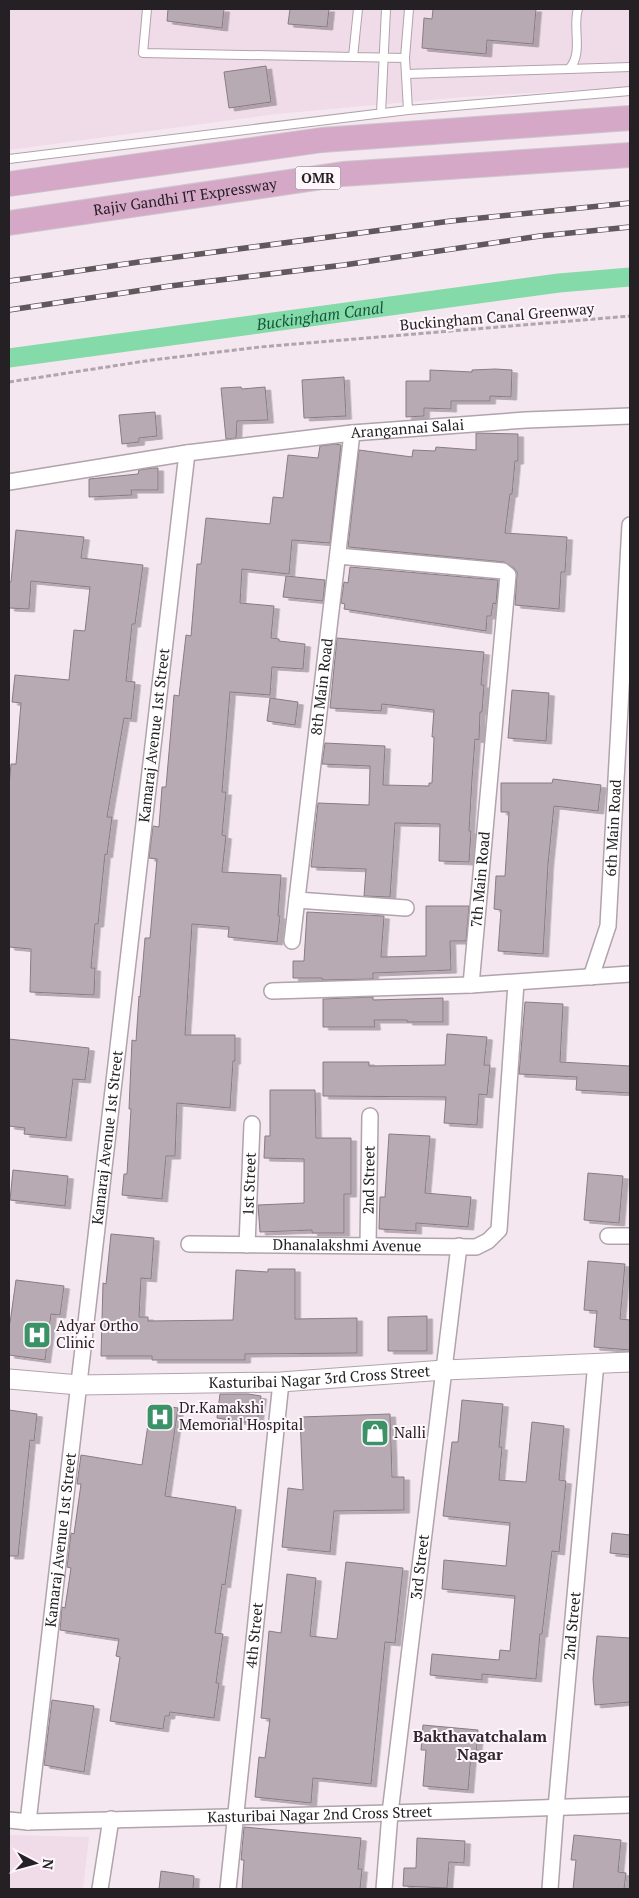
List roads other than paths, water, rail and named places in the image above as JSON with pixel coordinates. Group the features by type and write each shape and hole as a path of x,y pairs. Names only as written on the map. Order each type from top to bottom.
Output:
{"main road":[{"path":"9,184 322,140 630,118"},
{"name":"Rajiv Gandhi IT Expressway","path":"9,223 343,174 630,154"}],"street":[{"name":"Arangannai Salai","path":"9,482 187,453 352,433 526,420 630,416"},
{"name":"8th Main Road","path":"292,941 352,433"},
{"name":"Kamaraj Avenue 1st Street","path":"28,1822 187,453"},
{"name":"6th Main Road","path":"591,977 608,926 630,525"},
{"name":"7th Main Road","path":"338,556 503,570 508,575 472,985"},
{"path":"297,900 406,908"},
{"path":"272,991 472,985 630,974"},
{"name":"Dhanalakshmi Avenue","path":"189,1244 476,1246 488,1241 499,1230 516,982"},
{"name":"2nd Street","path":"368,1245 370,1116"},
{"name":"1st Street","path":"247,1245 252,1124"},
{"path":"608,1236 630,1236"},
{"name":"3rd Street","path":"384,1889 390,1813 459,1246"},
{"name":"2nd Street","path":"550,1889 596,1362"},
{"name":"Kasturibai Nagar 3rd Cross Street","path":"9,1379 80,1386 281,1382 444,1370 630,1362"},
{"name":"4th Street","path":"228,1889 281,1382"},
{"name":"Kasturibai Nagar 2nd Cross Street","path":"9,1820 28,1822 630,1805"},
{"path":"100,1889 111,1819"}],"lane":[{"path":"147,9 143,53 405,58"},
{"path":"353,57 358,9"},
{"path":"381,113 382,57 386,9"},
{"path":"408,110 405,58 409,9"},
{"path":"569,69 576,54 576,15 578,9"},
{"path":"406,74 630,67"},
{"path":"9,160 381,113 630,91"}],"waterway":[{"name":"Buckingham Canal","path":"9,358 559,283 630,277"}],"railway":[{"path":"9,281 451,221 630,203"},
{"path":"9,310 170,286 344,265 540,236 630,227"}],"place":[{"name":"Adyar Ortho Clinic","path":"37,1335"},
{"name":"Dr.Kamakshi Memorial Hospital","path":"160,1417"},
{"name":"Nalli","path":"375,1433"}],"district":[{"name":"Bakthavatchalam Nagar","path":"480,1745"}]}
